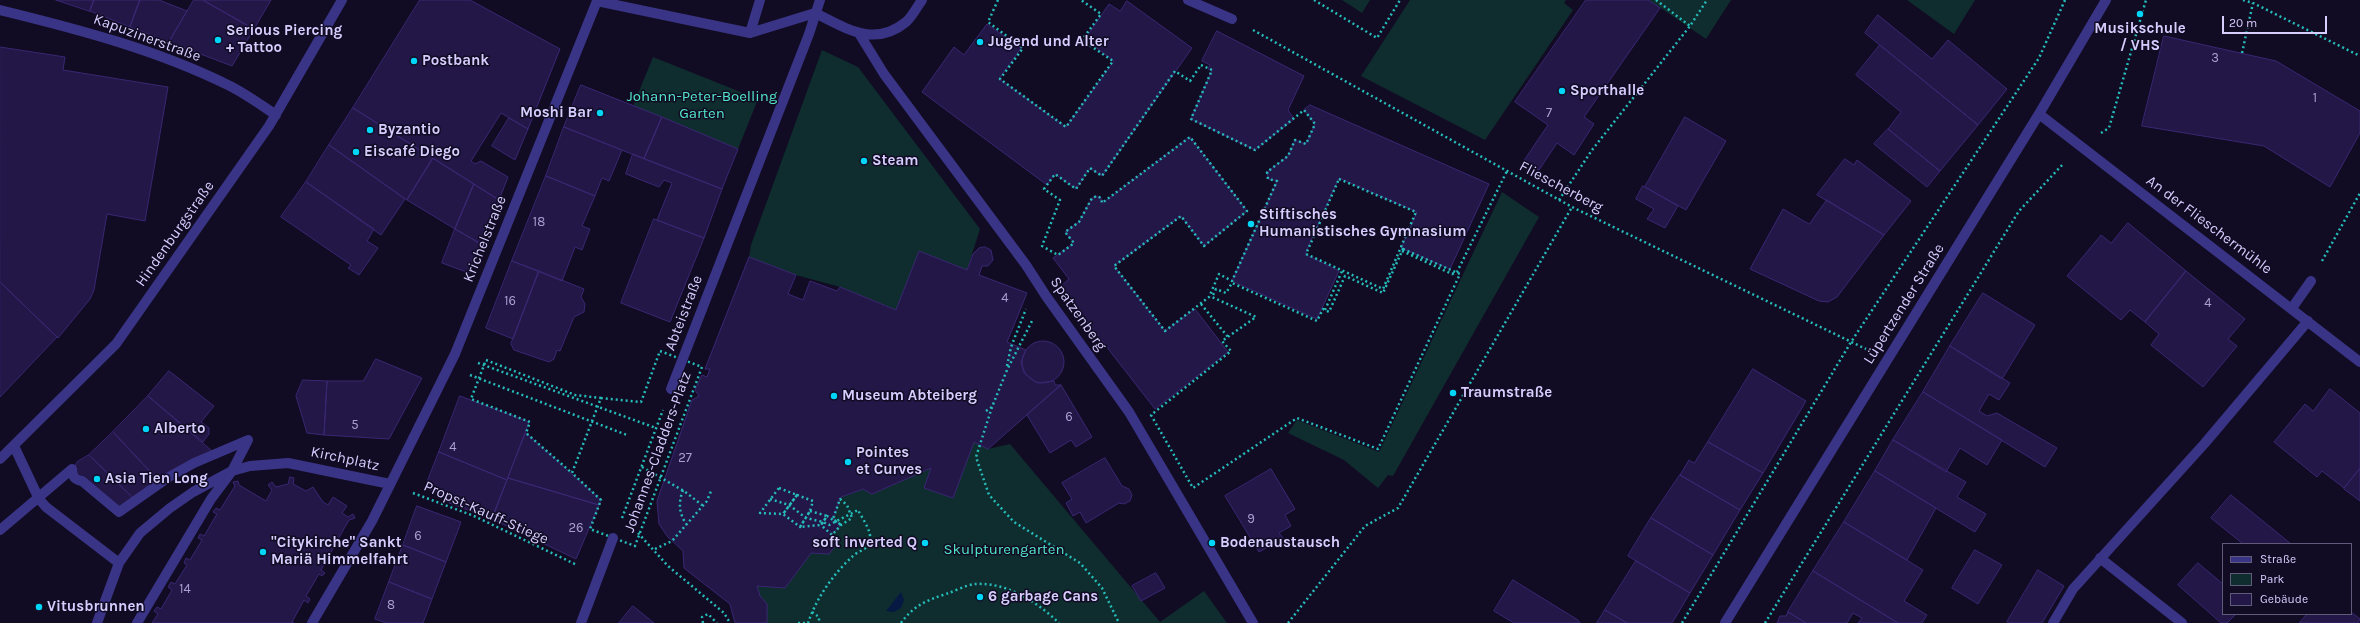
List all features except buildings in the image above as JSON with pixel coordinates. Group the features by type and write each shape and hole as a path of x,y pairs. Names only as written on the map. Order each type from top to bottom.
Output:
{"street":[{"name":"Hindenburgstraße","path":"0,459 116,344 276,115 342,0"},
{"path":"750,33 760,0"},
{"name":"Abteistraße","path":"671,389 809,34 820,0"},
{"path":"815,13 860,35 885,34 906,22 922,0"},
{"path":"1188,0 1232,19"},
{"name":"Lüpertzender Straße","path":"1725,623 2039,114 2106,0"},
{"name":"Krichelstraße","path":"390,484 449,366 595,1 750,33 815,13"},
{"name":"Kapuzinerstraße","path":"0,10 72,27 174,62 230,86 276,115"},
{"name":"Spatzenberg","path":"860,35 884,74 1026,265 1046,296 1129,412 1253,623"},
{"name":"An der Flieschermühle","path":"2039,114 2360,362"},
{"path":"2292,308 2311,281"},
{"path":"2053,623 2073,589 2205,444 2308,321"},
{"path":"0,530 39,499 72,469 73,477 82,481 119,512 169,477 194,463 248,440 232,471 211,499 137,623"},
{"path":"14,446 39,499 56,516 119,563"},
{"name":"Kirchplatz","path":"97,623 119,563 132,542 149,524 193,492 232,471 250,466 288,463 390,484 372,521 312,623"},
{"path":"581,623 615,535"},
{"path":"2100,558 2182,623"}],"path":[{"path":"998,0 988,22 1023,48 1000,79 1066,127 1113,61 1082,40 1101,14 1081,0"},
{"path":"1314,0 1377,38 1400,0"},
{"path":"1656,0 1690,26"},
{"path":"1559,200 1592,150 1690,26 1707,0"},
{"path":"1682,623 1852,342 2039,58 2065,0"},
{"path":"1764,623 2019,211 2080,146 2109,128 2146,0"},
{"path":"2243,0 2253,3 2360,56"},
{"path":"2242,53 2253,3"},
{"name":"Fliescherberg","path":"1232,19 1572,207 1888,360"},
{"path":"1201,65 1212,70 1191,119 1255,150 1304,110 1315,124 1306,144 1295,140 1288,156 1267,172 1268,179 1277,181 1232,281 1219,274 1209,297 1201,304 1165,331 1114,266 1181,216 1204,246 1247,211 1190,136 1102,203 1101,198 1097,196 1092,198 1079,222 1065,232 1074,243 1058,255 1042,246 1060,200 1044,189 1055,174 1076,189 1090,168 1102,176 1176,71 1190,81 1201,65"},
{"path":"1401,251 1452,274 1457,272 1507,171"},
{"path":"1325,310 1329,312 1345,276 1383,294 1401,251 1416,212 1338,179 1306,254 1383,289 1401,251"},
{"path":"2311,281 2360,193"},
{"path":"1288,623 1365,526 1398,508 1572,207"},
{"path":"1342,271 1325,310 1323,309 1317,321 1232,283 1226,293 1216,289 1212,297 1256,318 1222,341 1231,352 1151,415 1193,488 1296,418 1378,449 1460,274 1457,272"},
{"path":"1201,304 1228,336"},
{"path":"1007,370 1011,347 1026,308"},
{"path":"1030,324 1007,370 992,407 976,457 989,494 1014,522 1080,563 1102,588 1119,623"},
{"name":"Johannes-Cladders-Platz","path":"572,474 601,500 590,529 615,535 635,546 702,367 660,351 641,402 601,398"},
{"path":"486,360 575,395 601,398 572,474 526,433 530,422 470,399 484,365 486,360"},
{"path":"484,365 656,428"},
{"path":"449,366 626,435"},
{"path":"619,525 671,389"},
{"path":"986,411 992,407"},
{"path":"642,466 683,490 702,505"},
{"name":"Propst-Kauff-Stiege","path":"390,484 474,516 573,564"},
{"path":"800,526 810,511 814,501 779,488 760,513 783,514 800,526 821,525 832,534 841,524 852,518 851,512 847,505 840,499 833,519"},
{"path":"683,490 679,508 687,525"},
{"path":"655,549 672,541 707,501 712,491"},
{"path":"783,514 797,495"},
{"path":"783,514 797,495"},
{"path":"770,499 789,505 806,518 823,522 829,526 851,512 858,510 869,534 870,541 867,547 852,556 818,598 808,623 798,623"},
{"path":"810,511 827,516 841,524"},
{"path":"800,526 810,511"},
{"path":"821,525 827,516"},
{"path":"622,518 628,523"},
{"path":"633,529 655,549 668,566 724,613 730,623"},
{"path":"901,623 920,604 974,584 995,585 1016,594 1039,605 1059,623"},
{"path":"812,612 819,618 819,623"},
{"path":"703,623 702,617 708,614 717,623"}],"green space":[{"path":"1342,0 1370,0 1362,13"},
{"path":"1410,0 1566,0 1564,3 1573,10 1485,140 1361,76"},
{"path":"1649,0 1731,0 1706,39"},
{"path":"1907,0 1975,0 1954,34"},
{"path":"822,50 858,67 980,229 967,270 919,251 896,310 840,287 796,275 749,257 751,245"},
{"name":"Johann-Peter-Boelling Garten","path":"653,57 758,99 738,149 633,106"},
{"path":"1502,192 1539,217 1393,476 1388,475 1378,488 1344,460 1288,433 1297,420 1379,452"},
{"name":"Skulpturengarten","path":"974,442 988,449 1010,444 1160,622 1204,591 1227,623 766,623 767,605 760,598 757,586 785,588 811,553 829,553 832,534 840,526 833,520 841,497 863,489 872,494 931,468 924,488 953,498"}],"water":[{"path":"901,592 904,600 901,608 894,612 886,611"}],"place":[{"name":"Musikschule / VHS","path":"2140,14"},
{"name":"Serious Piercing + Tattoo","path":"218,40"},
{"name":"Jugend und Alter","path":"980,42"},
{"name":"Postbank","path":"414,61"},
{"name":"Sporthalle","path":"1562,91"},
{"name":"Moshi Bar","path":"600,113"},
{"name":"Byzantio","path":"370,130"},
{"name":"Eiscafé Diego","path":"356,152"},
{"name":"Steam","path":"864,161"},
{"name":"Stiftisches Humanistisches Gymnasium","path":"1251,224"},
{"name":"Traumstraße","path":"1453,393"},
{"name":"Museum Abteiberg","path":"834,396"},
{"name":"Alberto","path":"146,429"},
{"name":"Pointes et Curves","path":"848,462"},
{"name":"Asia Tien Long","path":"97,479"},
{"name":"soft inverted Q","path":"925,543"},
{"name":"Bodenaustausch","path":"1212,543"},
{"name":"\"Citykirche\" Sankt Mariä Himmelfahrt","path":"263,552"},
{"name":"6 garbage Cans","path":"980,597"},
{"name":"Vitusbrunnen","path":"39,607"}]}
